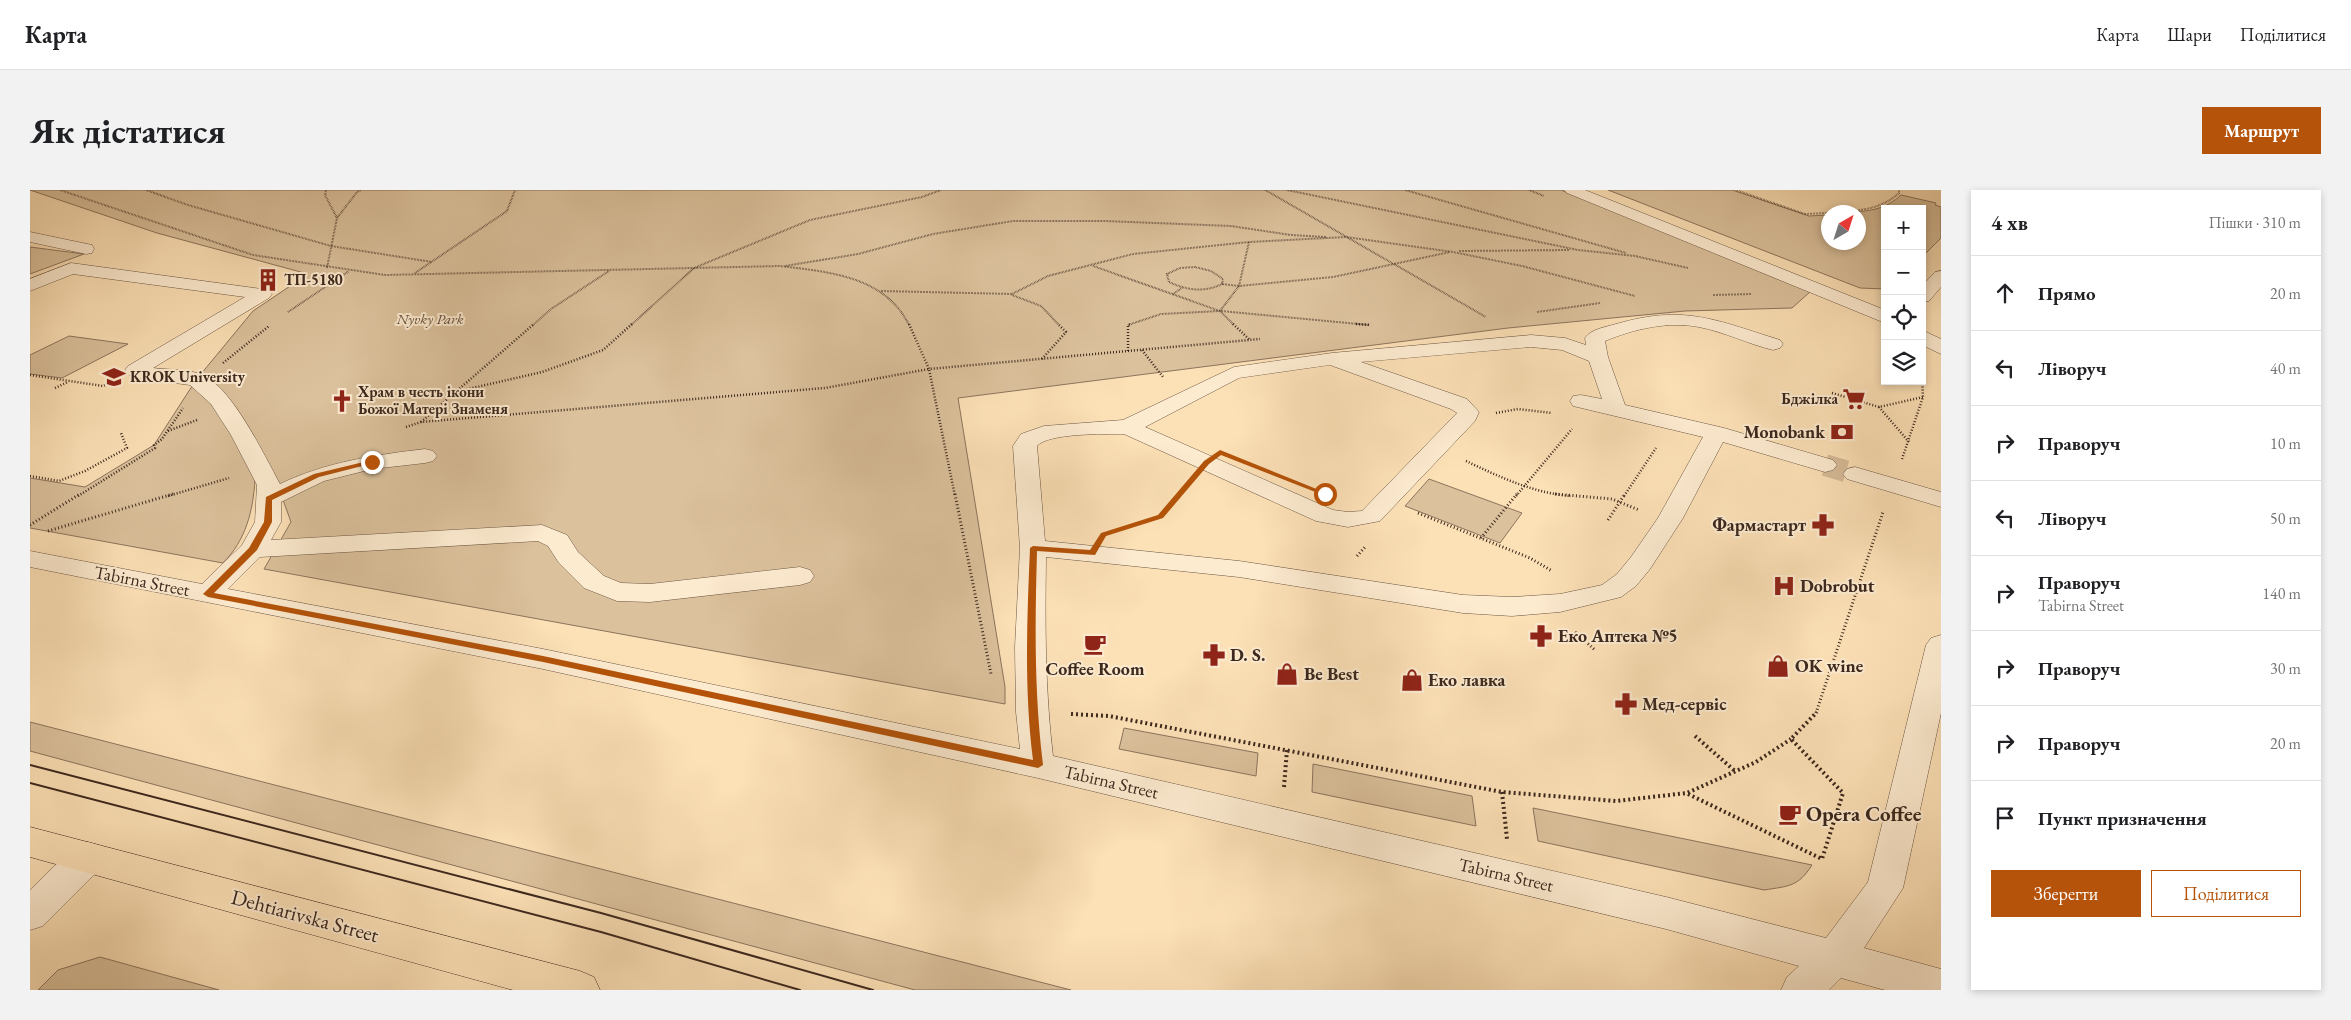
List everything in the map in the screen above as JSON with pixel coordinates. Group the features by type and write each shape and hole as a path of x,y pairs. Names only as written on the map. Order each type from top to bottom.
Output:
{"main road":[{"name":"Dehtiarivska Street","path":"30,842 580,990"}],"street":[{"path":"1572,190 1881,314"},
{"path":"30,237 86,249"},
{"path":"30,286 71,268 263,294 135,370 136,372 196,380 219,400 262,469 269,485 268,522 253,550 208,594"},
{"path":"1924,295 1941,276"},
{"path":"1616,409 1598,356 1596,338 1615,328 1665,321 1690,320 1773,344"},
{"path":"1926,339 1941,348"},
{"path":"1127,428 1234,373 1332,359 1531,341 1565,344 1598,356"},
{"path":"1038,765 1032,712 1030,647 1033,548 1025,446 1029,439 1044,433 1090,428 1127,428 1325,516 1352,521 1371,516 1467,416 1466,408 1332,359"},
{"path":"1581,401 1716,433 1825,465"},
{"path":"1033,548 1240,569 1414,597 1501,608 1565,604 1614,590 1639,567 1668,521 1716,433"},
{"path":"268,499 316,476 372,462 425,456"},
{"path":"1855,474 1941,500"},
{"path":"253,550 542,533 558,541 568,557 594,582 617,592 650,594 800,576"},
{"name":"Tabirna Street","path":"35,546 208,594 543,659 1038,765 1656,910 1941,987"},
{"path":"1801,990 1834,959 1885,888 1941,645"},
{"path":"30,914 88,857"}],"path":[{"path":"60,190 253,255 327,268 385,274 780,266 858,254 933,234 1013,221 1105,221 1230,226 1291,235 1346,237 1453,252 1522,266 1642,298 1633,299"},
{"path":"146,190 188,205 331,246 432,262"},
{"path":"326,190 324,195 337,218"},
{"path":"327,268 337,218 360,190"},
{"path":"414,274 507,211 515,190"},
{"path":"456,392 542,372 603,350 694,268 810,220 922,197 941,190"},
{"path":"1265,190 1488,318 1479,319"},
{"path":"1286,190 1578,250 1635,256"},
{"path":"1405,190 1635,256 1693,269"},
{"path":"1736,190 1805,214 1821,213"},
{"path":"1866,210 1887,204 1899,193 1899,190"},
{"path":"1012,294 1048,276 1133,254 1250,242 1346,237"},
{"path":"1220,311 1239,286 1250,242"},
{"path":"1222,284 1222,279 1210,270 1188,267 1171,271 1166,278 1169,282 1182,288 1206,290 1222,284 1239,286 1333,277 1453,252 1578,250"},
{"path":"1093,265 1220,311 1250,340"},
{"path":"780,266 838,273 881,291 900,307 929,369 993,680"},
{"path":"283,315 350,270"},
{"path":"421,422 551,309 610,270"},
{"path":"1173,294 1182,288"},
{"path":"881,291 1012,294 1041,306 1066,332 1042,359"},
{"path":"1710,296 1758,294"},
{"path":"1536,312 1604,303"},
{"path":"1128,351 1128,325 1143,317 1167,313 1220,311 1378,327 1368,329"},
{"path":"30,525 155,448 154,445 162,439 199,384 275,322"},
{"path":"399,430 421,422 825,388 929,369 1260,339"},
{"path":"30,375 103,386 136,372"},
{"path":"55,388 68,381"},
{"path":"1061,713 1109,716 1502,792 1616,801 1687,793 1756,762 1791,738 1816,714 1892,485 1909,442 1923,398 1922,385"},
{"path":"1832,393 1879,407 1923,398"},
{"path":"1879,407 1909,442"},
{"path":"1493,414 1518,409 1555,414"},
{"path":"1608,520 1672,423"},
{"path":"1481,538 1576,425"},
{"path":"30,476 59,480 85,471 126,448 120,433"},
{"path":"1435,449 1505,480 1549,494 1590,496 1621,503 1668,521"},
{"path":"1092,553 1103,535 1160,517 1206,463"},
{"path":"35,546 262,469"},
{"path":"1412,511 1530,558 1595,595"},
{"path":"1319,582 1325,571 1351,563 1368,544"},
{"path":"1569,627 1595,650"},
{"path":"1695,736 1735,771"},
{"path":"1687,793 1822,859 1843,793 1791,738"},
{"path":"1284,788 1287,750"},
{"path":"1502,792 1507,839"}],"green space":[{"name":"Nyvky Park","path":"30,190 1561,190 1811,291 1792,308 1685,311 1508,328 958,398 1005,687 1005,704 264,569 291,522 273,472 255,480 250,514 243,535 223,563 30,528 30,478 85,487 154,445 196,380 253,311 308,274 157,233"},
{"path":"1608,190 1732,190 1809,216 1821,215 1821,250 1866,250 1866,211 1881,207 1881,289 1860,288"},
{"path":"1901,195 1936,203 1935,205 1941,207 1941,238 1926,253 1926,205 1885,205"},
{"path":"30,247 84,254 30,274"},
{"path":"69,336 128,344 62,378 30,374 30,355"},
{"path":"1429,479 1522,513 1500,543 1405,506"},
{"path":"30,722 1071,990 915,990 30,751"},
{"path":"1124,728 1258,753 1256,776 1119,749"},
{"path":"1313,764 1472,796 1476,826 1312,792"},
{"path":"1533,808 1812,865 1797,882 1780,888 1764,890 1538,841"},
{"path":"100,957 219,990 38,990 58,970"}],"tunnel":[{"path":"1825,465 1855,474"}],"tram line":[{"path":"30,765 601,913 873,990"},
{"path":"30,783 601,932 800,990"}],"place":[{"name":"ТП-5180","path":"268,280"},
{"name":"KROK University","path":"114,377"},
{"name":"Бджілка","path":"1854,399"},
{"name":"Храм в честь ікони Божої Матері Знаменя","path":"342,401"},
{"name":"Monobank","path":"1842,432"},
{"name":"Фармастарт","path":"1823,525"},
{"name":"Dobrobut","path":"1784,586"},
{"name":"Еко Аптека №5","path":"1541,636"},
{"name":"Coffee Room","path":"1095,644"},
{"name":"D. S.","path":"1214,655"},
{"name":"OK wine","path":"1778,666"},
{"name":"Be Best","path":"1287,674"},
{"name":"Еко лавка","path":"1412,680"},
{"name":"Мед-сервіс","path":"1626,704"},
{"name":"Opera Coffee","path":"1790,814"}],"route":[{"path":"372,462 316,476 268,499 268,522 253,550 208,594 543,659 1038,765 1032,712 1030,647 1033,548 1092,553 1103,535 1160,517 1206,463 1220,452 1325,494"}]}
